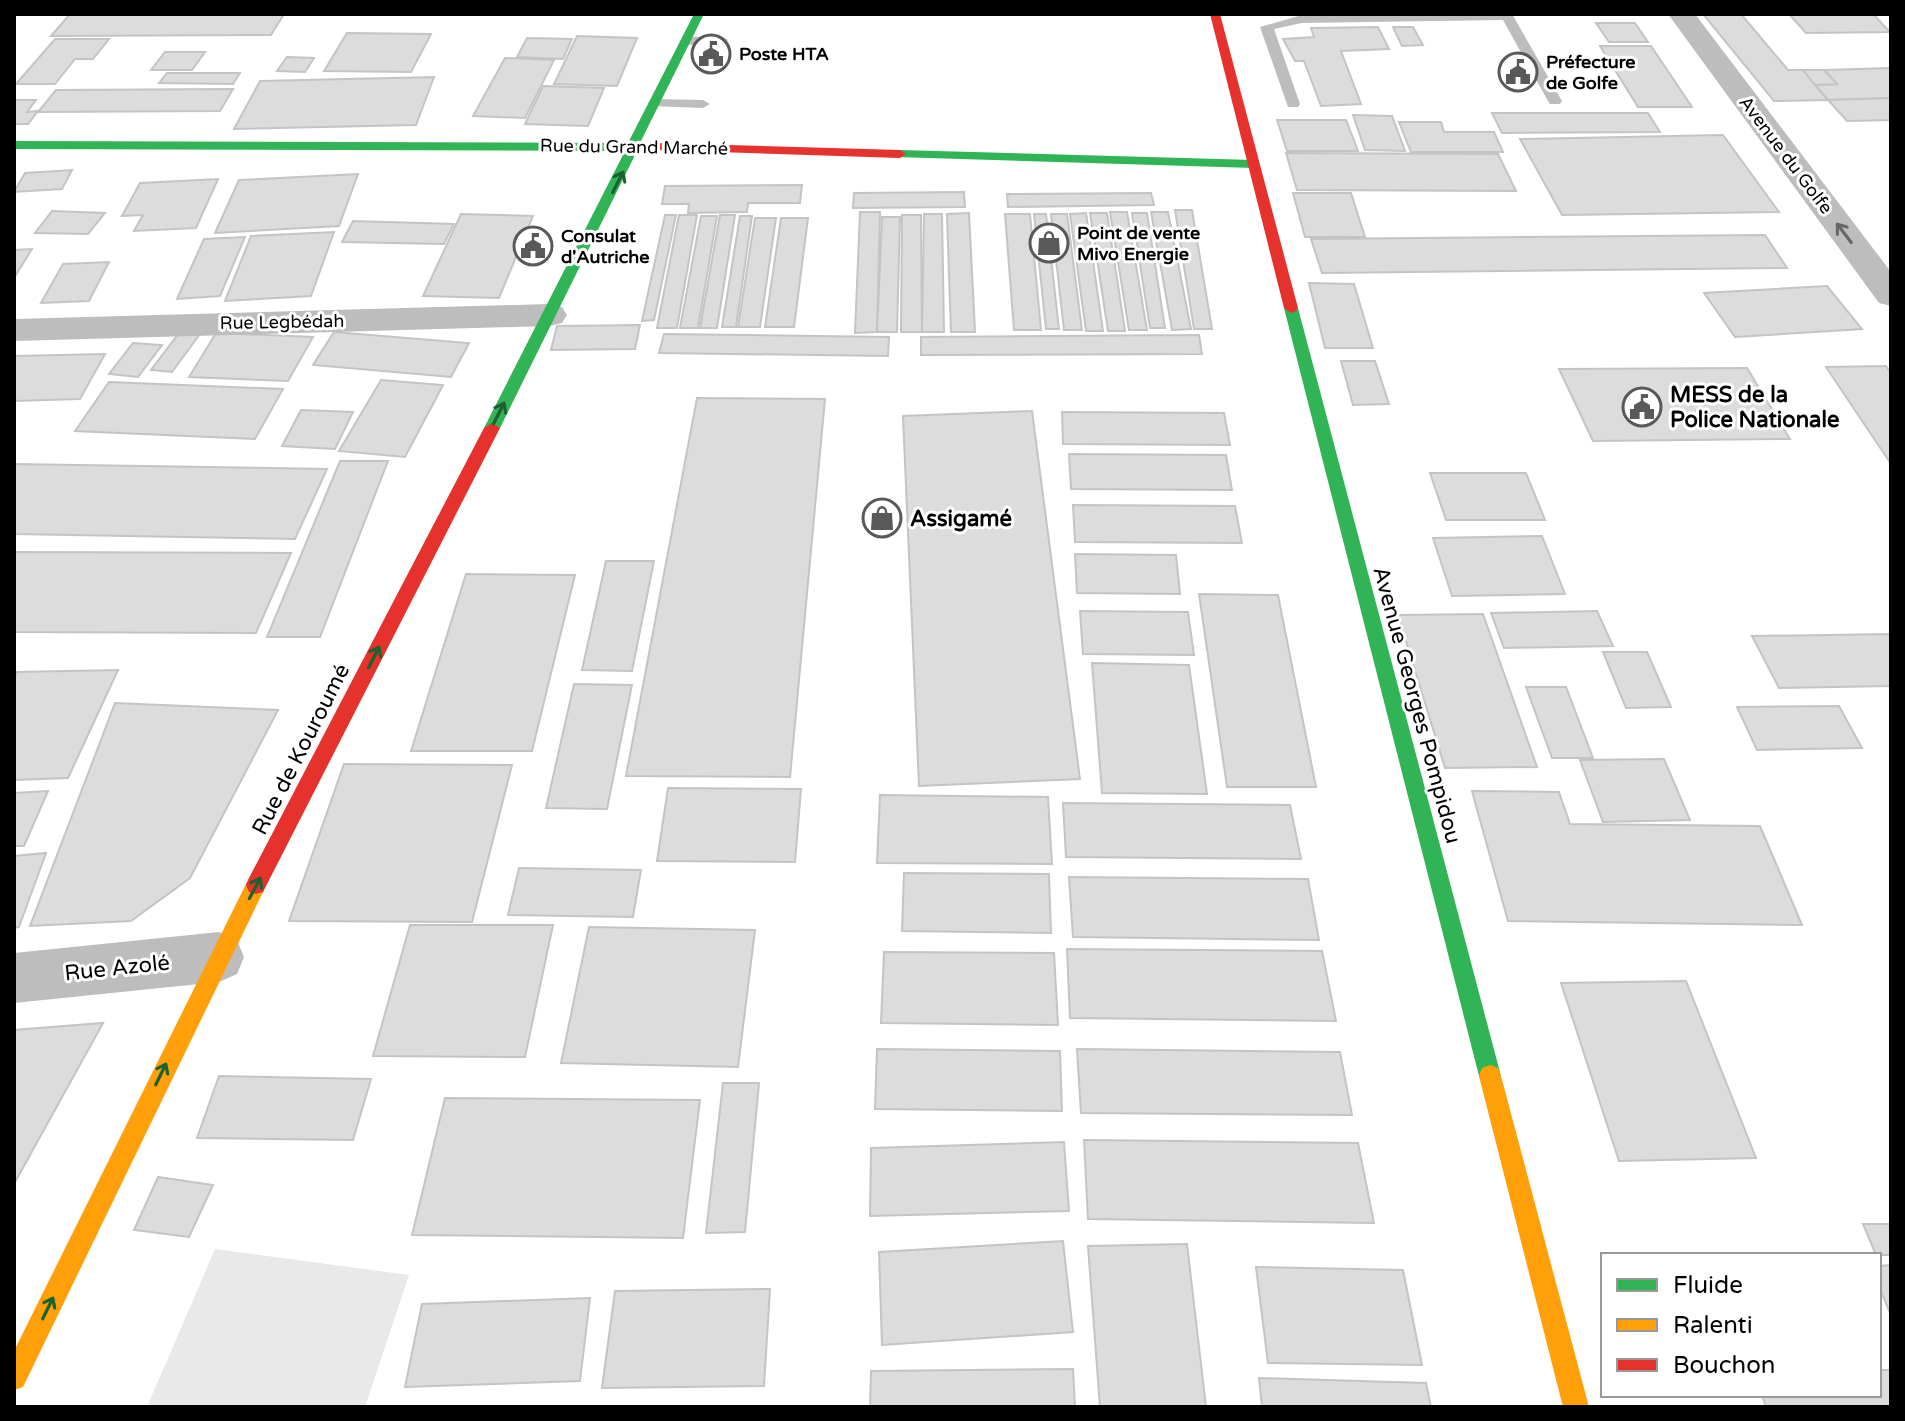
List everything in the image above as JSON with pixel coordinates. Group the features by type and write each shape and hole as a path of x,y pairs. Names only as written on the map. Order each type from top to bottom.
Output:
{"street":[{"name":"Rue de Kouroumé","path":"14,1378 219,957 550,315 699,14"},
{"name":"Avenue Georges Pompidou","path":"1215,14 1576,1407"},
{"name":"Avenue du Golfe","path":"1681,14 1891,295"},
{"name":"Rue du Grand Marché","path":"14,145 636,146 1254,164"},
{"name":"Rue Legbédah","path":"14,330 550,315"},
{"name":"Rue Azolé","path":"14,978 219,957"}],"lane":[{"path":"1293,104 1267,27 1302,19 1455,15 1507,16 1555,101"},
{"path":"686,41 721,40"},
{"path":"655,103 703,104"}],"shaded area":[{"path":"215,1249 409,1275 365,1407 147,1407"}],"building":[{"path":"70,14 284,14 271,35 51,36"},
{"path":"1703,14 1741,14 1788,70 1803,70 1828,100 1774,101"},
{"path":"1789,14 1873,14 1890,32 1806,33"},
{"path":"1596,23 1635,23 1648,42 1609,42"},
{"path":"1378,27 1389,49 1341,51 1361,104 1321,106 1304,61 1295,61 1283,39 1314,37 1311,28"},
{"path":"1393,27 1413,27 1423,45 1402,46"},
{"path":"347,33 431,34 411,72 324,71"},
{"path":"577,36 637,38 617,86 554,84"},
{"path":"527,38 572,39 563,59 517,57"},
{"path":"55,39 109,39 93,59 75,59 55,84 16,84"},
{"path":"1600,46 1651,46 1692,107 1638,107"},
{"path":"165,52 205,52 192,70 151,70"},
{"path":"287,57 314,58 305,72 277,71"},
{"path":"505,58 554,60 525,118 473,116"},
{"path":"1891,68 1891,98 1828,100 1815,85 1837,84 1824,70"},
{"path":"1803,70 1824,70 1837,84 1815,85"},
{"path":"167,73 240,73 233,84 159,83"},
{"path":"434,77 416,125 234,129 260,81"},
{"path":"543,86 604,88 588,126 525,124"},
{"path":"233,89 220,111 38,112 56,90"},
{"path":"1891,98 1891,120 1847,121 1828,100"},
{"path":"14,100 36,100 27,112 38,111 28,124 14,124"},
{"path":"1492,113 1648,113 1660,132 1502,133"},
{"path":"1353,115 1392,116 1405,151 1365,150"},
{"path":"1277,120 1346,120 1358,151 1287,151"},
{"path":"1399,122 1441,122 1444,132 1494,132 1503,152 1411,152"},
{"path":"1723,135 1779,212 1562,215 1520,139"},
{"path":"1286,153 1498,154 1516,191 1297,190"},
{"path":"72,170 62,189 14,192 25,173"},
{"path":"358,174 339,226 215,233 239,180"},
{"path":"218,179 196,228 134,231 143,215 122,216 140,183"},
{"path":"802,185 800,203 748,203 747,212 688,213 689,204 662,204 665,186"},
{"path":"964,192 965,207 853,208 854,193"},
{"path":"1151,193 1154,205 1008,207 1007,194"},
{"path":"1293,193 1351,193 1365,237 1305,237"},
{"path":"1175,210 1192,210 1212,329 1194,329"},
{"path":"52,211 105,213 88,234 35,233"},
{"path":"860,212 880,212 877,332 855,333"},
{"path":"1110,212 1127,212 1147,330 1129,330"},
{"path":"1151,212 1168,212 1191,329 1172,330"},
{"path":"969,213 975,332 951,332 947,214"},
{"path":"1086,213 1103,331 1086,331 1070,214"},
{"path":"1090,213 1107,213 1125,331 1108,331"},
{"path":"1132,213 1147,213 1165,328 1150,328"},
{"path":"461,214 533,216 499,298 423,296"},
{"path":"924,214 942,214 944,332 922,332"},
{"path":"1005,214 1030,214 1041,330 1014,330"},
{"path":"1034,214 1046,214 1059,329 1046,329"},
{"path":"1051,214 1067,214 1082,330 1064,330"},
{"path":"665,215 676,215 654,320 642,321"},
{"path":"679,215 697,215 677,328 657,328"},
{"path":"720,215 735,215 717,328 700,328"},
{"path":"902,215 921,215 922,332 901,332"},
{"path":"701,216 717,216 698,328 680,328"},
{"path":"740,216 752,216 736,327 722,327"},
{"path":"882,217 900,217 897,332 877,332"},
{"path":"755,218 776,218 760,327 738,327"},
{"path":"781,218 808,218 794,327 765,327"},
{"path":"353,221 454,224 444,244 342,242"},
{"path":"334,232 311,296 225,301 251,236"},
{"path":"1765,235 1787,268 1322,273 1311,239"},
{"path":"245,237 220,296 177,299 204,239"},
{"path":"32,249 14,278 14,250"},
{"path":"109,262 89,301 41,303 63,264"},
{"path":"1309,283 1354,284 1373,348 1325,348"},
{"path":"1827,286 1862,329 1735,337 1704,293"},
{"path":"640,325 635,349 551,350 557,326"},
{"path":"334,332 469,343 451,377 313,365"},
{"path":"179,333 200,334 172,372 151,370"},
{"path":"216,333 313,337 288,381 189,377"},
{"path":"664,334 889,337 888,356 659,353"},
{"path":"1199,335 1202,354 921,355 921,337"},
{"path":"133,343 162,345 138,377 109,374"},
{"path":"105,354 80,399 14,401 14,356"},
{"path":"1341,361 1375,361 1389,404 1353,405"},
{"path":"1886,366 1891,374 1891,464 1826,367"},
{"path":"1747,368 1790,439 1593,441 1559,369"},
{"path":"381,380 443,385 405,457 339,451"},
{"path":"109,382 283,389 255,439 75,431"},
{"path":"697,398 825,399 790,777 626,776"},
{"path":"301,410 353,412 335,449 282,446"},
{"path":"1032,411 1080,779 919,786 903,416"},
{"path":"1062,412 1224,413 1230,445 1063,444"},
{"path":"1069,454 1226,455 1232,490 1071,489"},
{"path":"340,461 388,461 320,637 267,637"},
{"path":"14,464 327,469 295,539 14,534"},
{"path":"1430,473 1526,473 1545,520 1446,520"},
{"path":"1073,505 1235,506 1242,543 1075,542"},
{"path":"1542,536 1565,594 1452,596 1433,538"},
{"path":"14,552 291,553 256,633 14,632"},
{"path":"1075,554 1176,555 1180,594 1077,593"},
{"path":"606,561 654,561 632,671 582,670"},
{"path":"466,574 575,575 532,751 411,751"},
{"path":"1199,594 1278,595 1316,787 1227,787"},
{"path":"1080,611 1188,612 1194,655 1083,654"},
{"path":"1597,611 1613,646 1504,648 1491,613"},
{"path":"1483,614 1537,767 1445,768 1398,615"},
{"path":"1891,634 1891,686 1779,688 1752,636"},
{"path":"1603,652 1647,652 1671,707 1626,708"},
{"path":"1092,663 1189,665 1207,794 1102,793"},
{"path":"118,670 68,778 14,780 14,678 17,672"},
{"path":"574,684 632,685 607,809 546,808"},
{"path":"1526,687 1566,687 1593,758 1552,758"},
{"path":"115,703 278,710 190,878 131,921 30,926"},
{"path":"1839,706 1862,748 1757,750 1737,707"},
{"path":"1664,759 1690,820 1603,822 1580,760"},
{"path":"344,764 512,765 472,922 289,921"},
{"path":"668,788 801,789 795,862 657,861"},
{"path":"48,791 24,846 14,846 14,793"},
{"path":"1472,791 1559,792 1570,824 1760,826 1802,925 1508,921"},
{"path":"880,795 1048,797 1052,864 877,863"},
{"path":"1063,803 1290,805 1301,859 1066,857"},
{"path":"46,853 19,927 14,928 14,856"},
{"path":"519,868 641,870 633,917 508,915"},
{"path":"904,873 1049,874 1051,933 902,931"},
{"path":"1069,877 1308,879 1319,940 1073,937"},
{"path":"410,925 553,925 525,1057 373,1056"},
{"path":"589,927 755,930 738,1067 561,1063"},
{"path":"1067,949 1322,951 1336,1021 1070,1018"},
{"path":"884,952 1054,953 1058,1025 881,1023"},
{"path":"1686,981 1756,1158 1619,1161 1561,983"},
{"path":"103,1023 14,1184 14,1030"},
{"path":"877,1049 1060,1051 1062,1111 875,1109"},
{"path":"1077,1049 1340,1052 1352,1115 1081,1113"},
{"path":"219,1076 371,1079 353,1140 197,1138"},
{"path":"723,1083 759,1083 745,1232 706,1233"},
{"path":"445,1098 700,1100 683,1238 412,1235"},
{"path":"1084,1140 1358,1143 1374,1223 1088,1219"},
{"path":"1064,1142 1069,1211 870,1216 871,1148"},
{"path":"158,1177 213,1185 189,1237 134,1230"},
{"path":"1863,1224 1891,1224 1891,1255 1875,1253"},
{"path":"1063,1241 1073,1332 882,1345 879,1252"},
{"path":"1187,1244 1206,1407 1100,1407 1088,1246"},
{"path":"1891,1265 1891,1315 1881,1292 1881,1266"},
{"path":"1256,1267 1403,1270 1422,1365 1268,1363"},
{"path":"770,1289 764,1386 602,1388 615,1291"},
{"path":"590,1298 580,1381 405,1387 422,1304"},
{"path":"1073,1369 1075,1407 870,1407 871,1371"},
{"path":"1881,1370 1891,1370 1891,1407 1766,1407 1763,1397 1881,1397"},
{"path":"1259,1378 1426,1383 1431,1407 1262,1407"}],"traffic: fast":[{"path":"492,428 699,14"},
{"path":"14,145 658,147"},
{"path":"900,154 1254,164"},
{"path":"1291,308 1490,1076"}],"traffic: slow":[{"path":"14,1378 256,885"},
{"path":"1490,1076 1576,1407"}],"traffic: jam":[{"path":"1215,14 1291,308"},
{"path":"658,147 900,154"},
{"path":"256,885 492,428"}],"place":[{"name":"Poste HTA","path":"711,54"},
{"name":"Préfecture de Golfe","path":"1518,72"},
{"name":"Point de vente Mivo Energie","path":"1049,243"},
{"name":"Consulat d'Autriche","path":"533,246"},
{"name":"MESS de la Police Nationale","path":"1642,407"},
{"name":"Assigamé","path":"882,518"}]}
